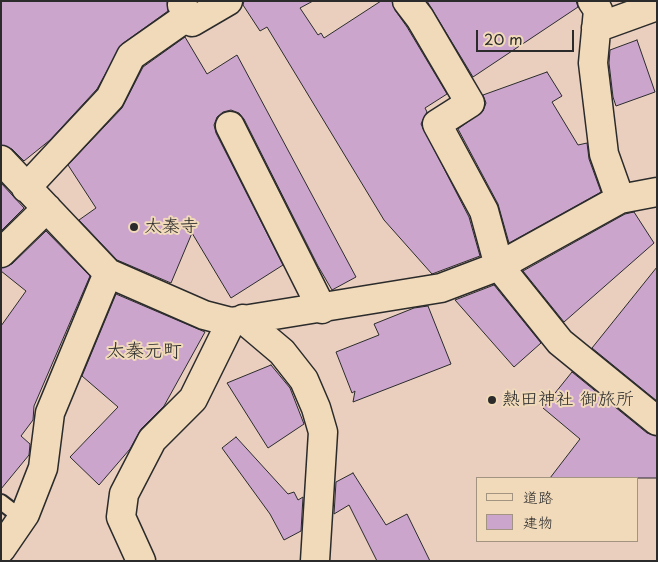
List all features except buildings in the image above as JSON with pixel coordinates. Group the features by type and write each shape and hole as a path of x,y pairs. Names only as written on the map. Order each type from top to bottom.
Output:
{"street":[{"path":"26,188 110,98 131,56 184,8 192,22 228,1"},
{"path":"407,1 420,18 470,103 437,124 484,211 499,266 560,342 657,421"},
{"path":"592,1 598,10 593,64 604,154 620,199"},
{"path":"596,28 657,6"},
{"path":"230,126 322,309"},
{"path":"1,160 108,273 204,315 237,321 322,309 441,288 499,266 620,199 657,192"},
{"path":"1,253 47,208"},
{"path":"1,549 12,510 43,468 50,413 108,273"},
{"path":"141,561 121,517 124,494 152,440 192,399 237,321"},
{"path":"237,321 282,352 304,380 316,408 322,432 315,561"}],"place":[{"name":"太秦寺","path":"134,227"},
{"name":"熱田神社 御旅所","path":"492,400"}],"district":[{"name":"太秦元町","path":"144,352"}]}
